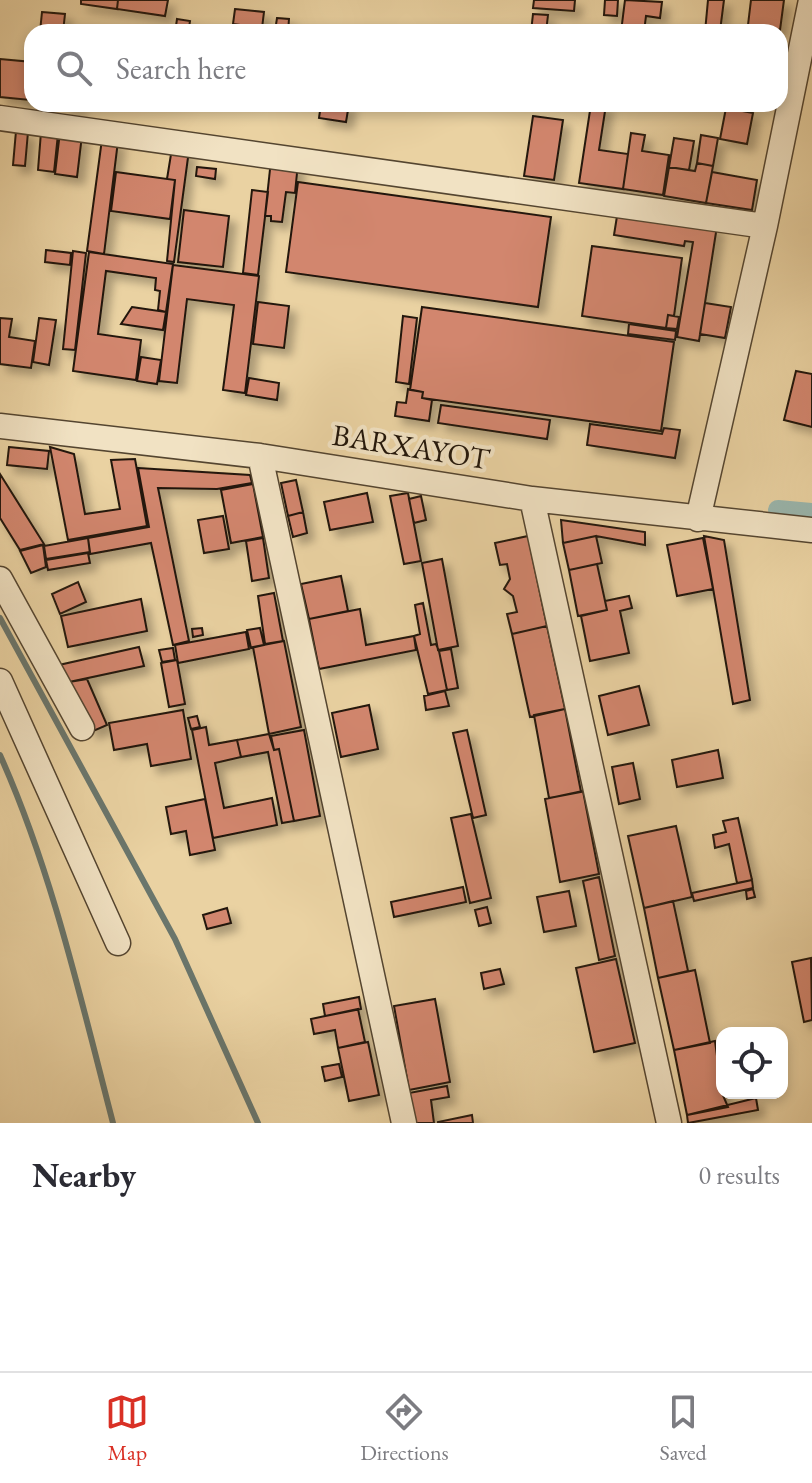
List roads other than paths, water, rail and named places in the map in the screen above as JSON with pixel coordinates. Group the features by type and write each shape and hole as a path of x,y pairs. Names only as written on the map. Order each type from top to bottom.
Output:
{"street":[{"path":"698,519 765,226 811,0"},
{"path":"0,118 765,226"},
{"name":"BARXAYOT","path":"0,426 260,456 532,499 812,530"},
{"path":"260,456 404,1123"},
{"path":"532,499 669,1123"},
{"path":"0,579 82,728"},
{"path":"0,681 118,943"}],"waterway":[{"path":"778,510 812,513"},
{"path":"0,618 175,939 258,1123"},
{"path":"0,755 50,890 113,1123"}]}
